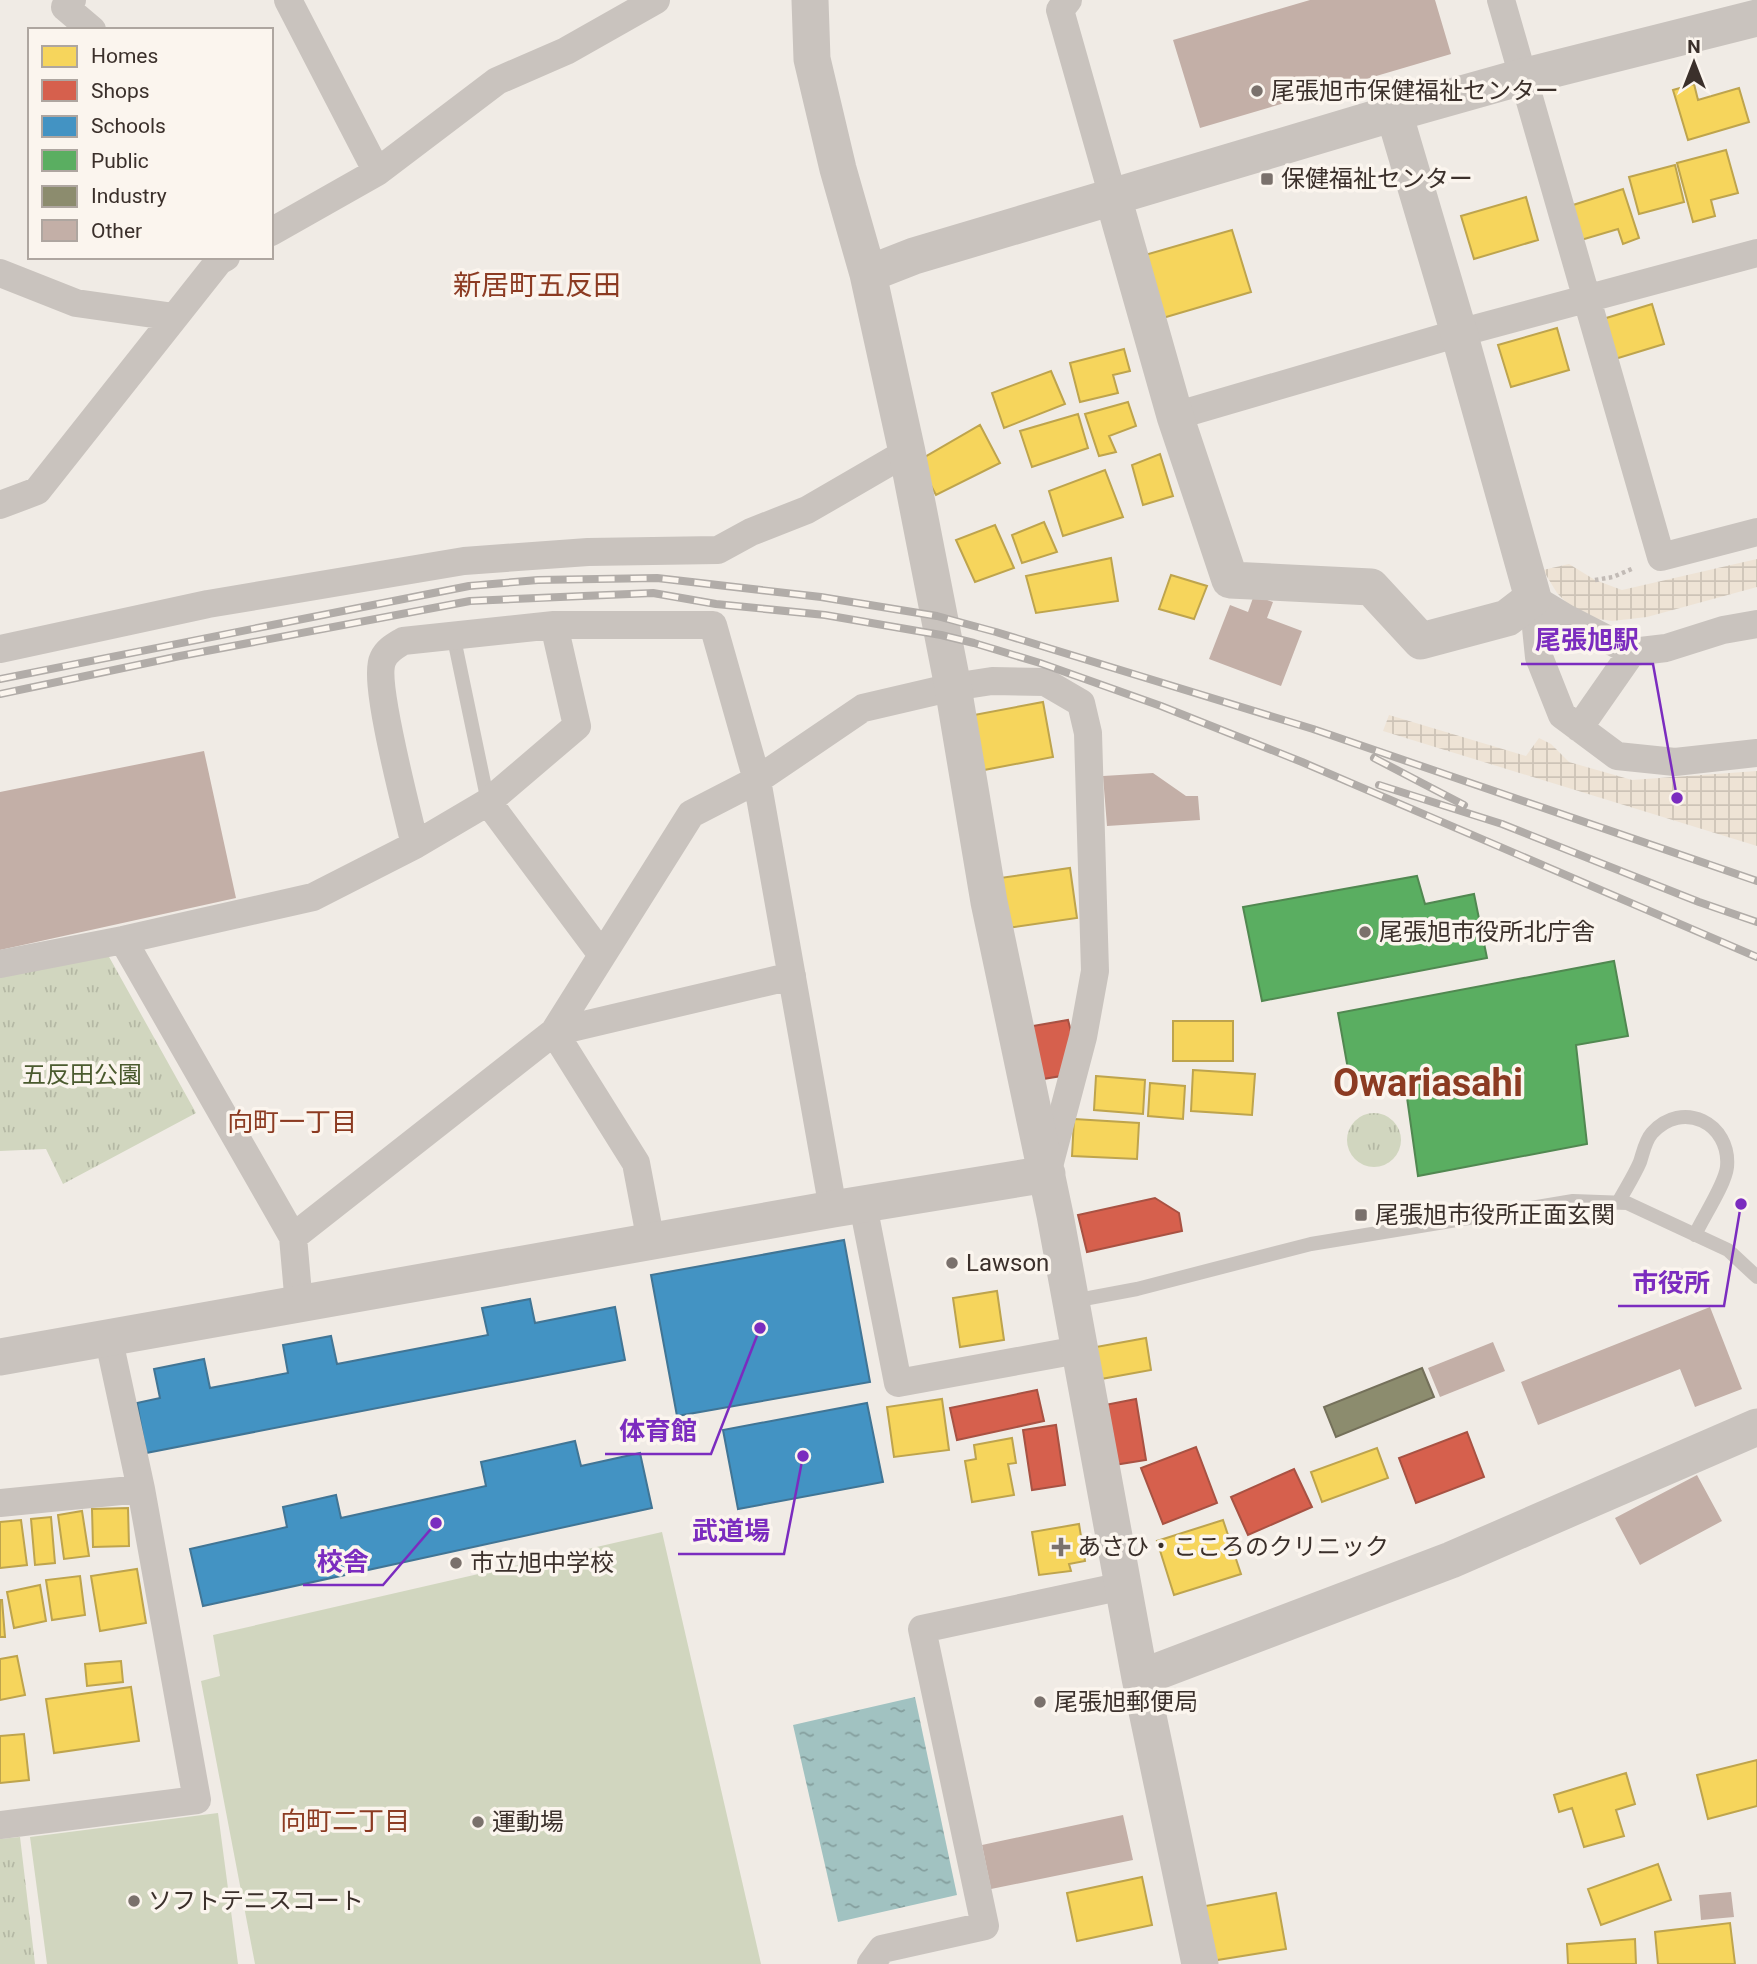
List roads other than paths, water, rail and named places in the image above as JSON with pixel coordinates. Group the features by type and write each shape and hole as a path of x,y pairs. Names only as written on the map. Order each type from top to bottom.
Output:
{"street":[{"path":"72,0 65,7 90,28"},
{"path":"289,0 377,172"},
{"path":"273,231 377,172 496,81 566,51 656,0"},
{"path":"810,0 812,60 838,169 868,274 907,452 953,687 989,902 1047,1174 1140,1678 1200,1964"},
{"path":"1068,0 1060,10 1175,416 1230,580 1371,587 1421,641 1507,618 1533,598"},
{"path":"1501,0 1661,557 1757,532"},
{"path":"868,274 914,256 1394,113 1522,77 1757,18"},
{"path":"1394,113 1533,598 1539,657 1562,715 1617,756 1675,762 1757,753"},
{"path":"1175,416 1459,333 1757,253"},
{"path":"0,505 37,491 222,259"},
{"path":"0,272 76,303 174,317"},
{"path":"0,649 208,604 464,561 588,552 718,550 751,532 807,510 907,452"},
{"path":"1533,598 1632,652 1666,648 1723,630 1757,624"},
{"path":"0,964 123,940 313,897 415,845 488,802 576,726 554,625"},
{"path":"415,845 380,690 382,660 390,650 403,641 554,625 713,625 757,780 792,976 848,1207 898,1383 1078,1350"},
{"path":"1580,728 1632,652"},
{"path":"293,1237 554,1032 691,814 757,780 863,708 953,687 992,681 1045,682 1081,703 1088,733 1095,971 1083,1037 1047,1174"},
{"path":"488,802 602,955"},
{"path":"123,940 293,1237 299,1305"},
{"path":"554,1032 792,976"},
{"path":"554,1032 636,1163 651,1242"},
{"path":"0,1357 1047,1174"},
{"path":"0,1825 197,1800 141,1489 108,1336"},
{"path":"1140,1678 1451,1560 1757,1427"},
{"path":"0,1503 141,1489"},
{"path":"871,1964 882,1949 985,1926 922,1629 1123,1586"}],"lane":[{"path":"453,634 488,802"},
{"path":"1619,1201 1639,1165 1649,1135 1662,1122 1677,1117 1709,1122 1721,1138 1727,1168 1695,1235"},
{"path":"1070,1301 1137,1289 1311,1244 1573,1201 1619,1201 1728,1250 1757,1277"}],"water":[{"path":"915,1697 957,1895 838,1922 793,1725"}],"railway":[{"path":"0,679 469,586 538,580 657,578 821,597 937,616 996,632 1313,729 1757,881"},
{"path":"0,694 180,656 470,601 653,593 716,604 825,615 974,643 1040,663 1161,706 1302,762 1757,957"},
{"path":"1374,758 1464,805"},
{"path":"1379,785 1502,824 1699,902 1757,922"}],"place":[{"name":"尾張旭市保健福祉センター","path":"1257,91"},
{"name":"保健福祉センター","path":"1267,179"},
{"name":"尾張旭駅","path":"1677,798"},
{"name":"尾張旭市役所北庁舎","path":"1365,932"},
{"name":"市役所","path":"1741,1204"},
{"name":"尾張旭市役所正面玄関","path":"1361,1215"},
{"name":"Lawson","path":"952,1263"},
{"name":"体育館","path":"760,1328"},
{"name":"武道場","path":"803,1456"},
{"name":"校舎","path":"436,1523"},
{"name":"あさひ・こころのクリニック","path":"1061,1547"},
{"name":"市立旭中学校","path":"456,1563"},
{"name":"尾張旭郵便局","path":"1040,1702"},
{"name":"運動場","path":"478,1822"},
{"name":"ソフトテニスコート","path":"134,1901"}],"district":[{"name":"新居町五反田","path":"537,285"},
{"name":"Owariasahi","path":"1428,1083"},
{"name":"向町一丁目","path":"292,1122"},
{"name":"向町二丁目","path":"345,1821"}],"park label":[{"name":"五反田公園","path":"82,1075"}]}
